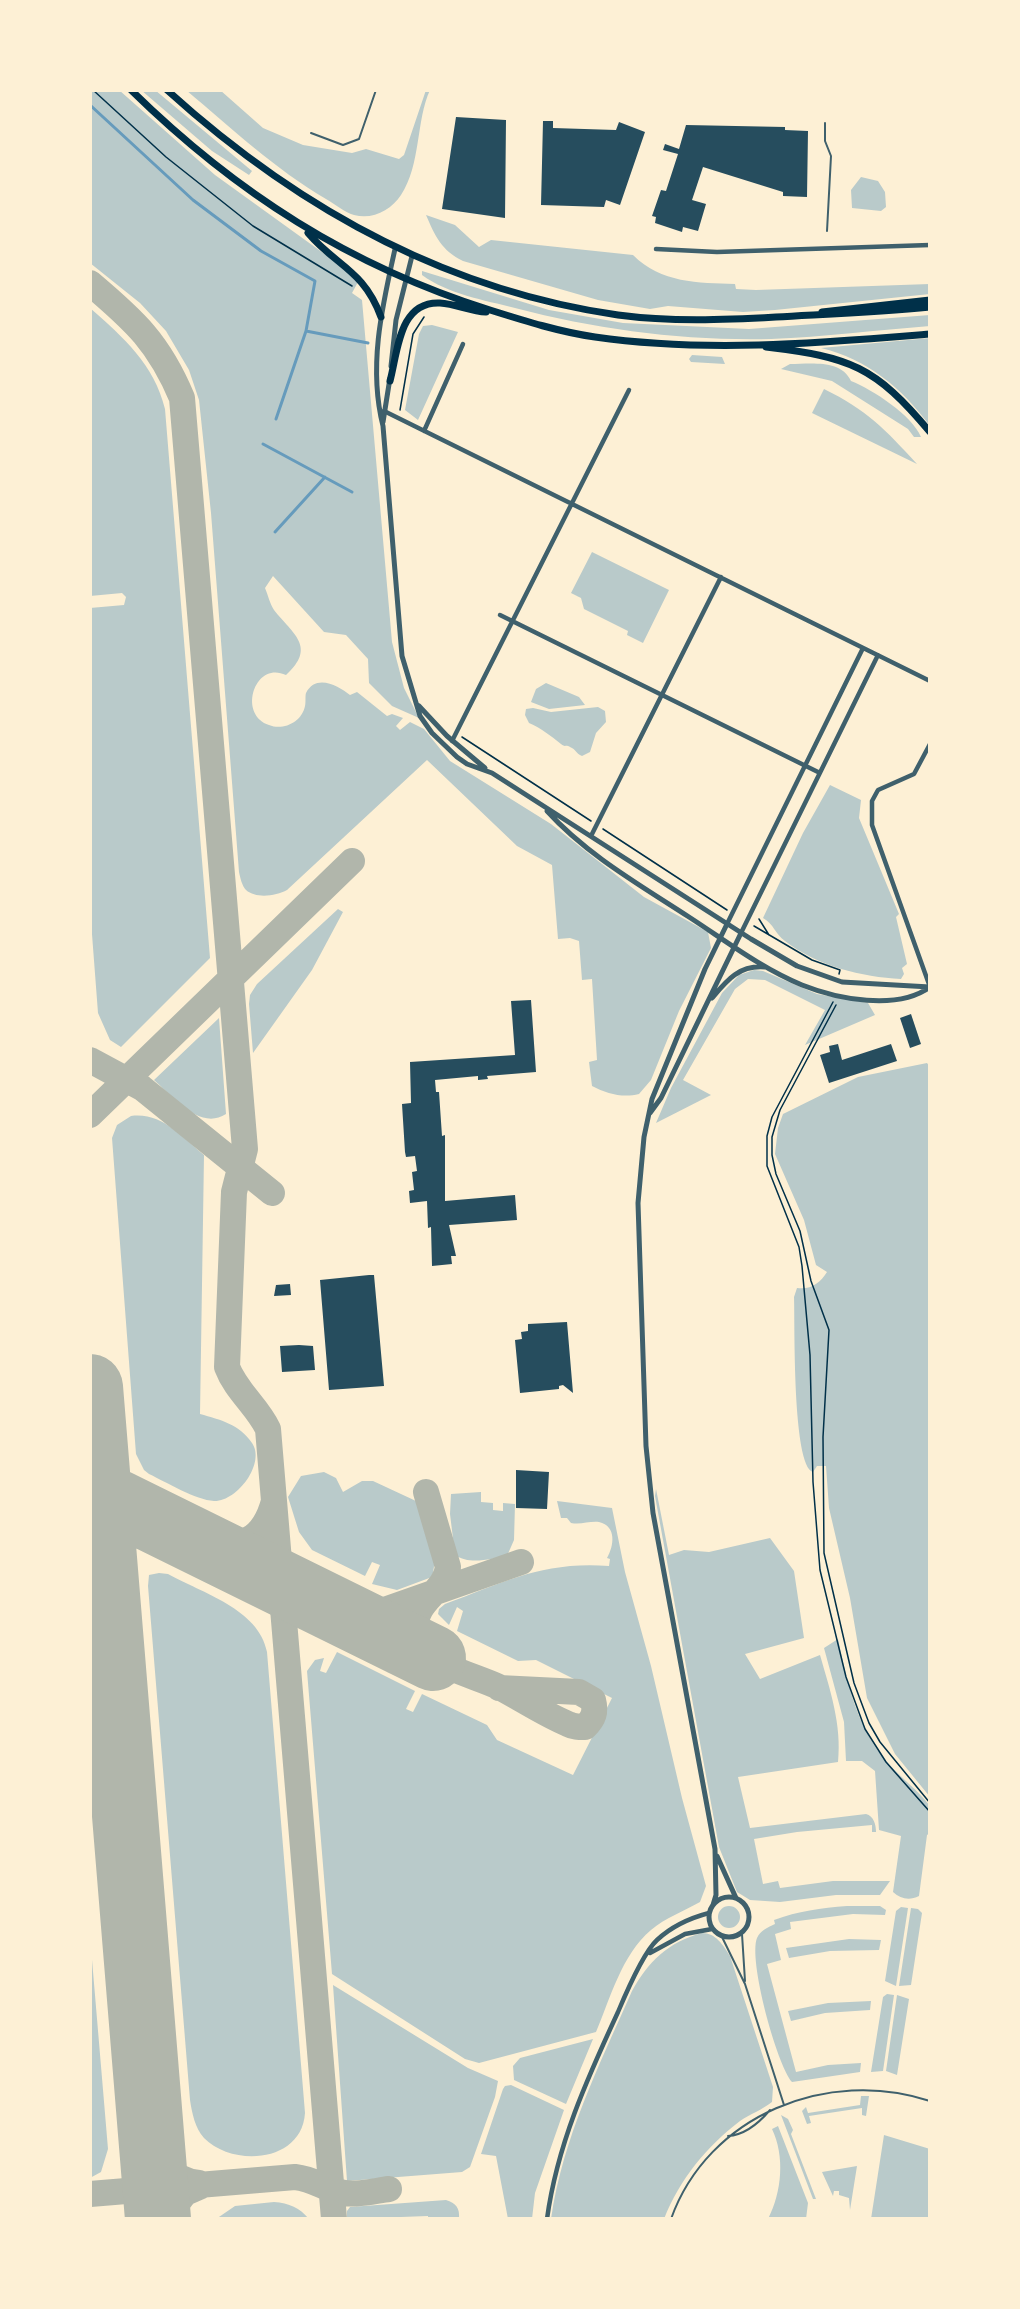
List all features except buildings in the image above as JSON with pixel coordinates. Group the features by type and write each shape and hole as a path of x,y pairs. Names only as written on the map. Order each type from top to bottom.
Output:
{"main road":[{"path":"131,90 265,202 304,229 389,274 502,314 554,329 598,337 664,343 746,345 930,334"},
{"path":"167,90 231,144 286,186 395,249 511,290 569,306 620,315 716,321 778,317 930,300"},
{"path":"304,229 319,246 352,270 381,316"},
{"path":"390,381 406,319 418,307 427,303 440,303 502,314"},
{"path":"778,317 841,316 930,307"},
{"path":"746,345 830,356 857,366 882,381 930,432"}],"street":[{"path":"656,249 717,252 930,245"},
{"path":"395,249 381,316 376,373 378,409 383,426 402,656 427,728 467,764 486,770"},
{"path":"383,426 393,340 412,256"},
{"path":"424,431 463,344"},
{"path":"452,741 629,390"},
{"path":"378,409 930,681"},
{"path":"592,834 663,696 720,577"},
{"path":"500,615 818,772"},
{"path":"712,1929 710,1913 716,1895 715,1849 653,1513 646,1446 638,1203 644,1137 656,1088 720,938 863,648"},
{"path":"650,1113 662,1098 818,772 878,655"},
{"path":"419,706 452,741 486,770 542,806 592,834 727,924 797,966 837,981 878,986 930,987"},
{"path":"930,744 914,774 878,790 871,807 874,830 930,987"},
{"path":"542,806 592,852 766,968 803,985 853,998 900,998 921,994 930,987"},
{"path":"706,1005 736,972 752,967 766,968"},
{"path":"648,1954 685,1934 712,1929 729,1938 742,1934 749,1923 750,1916 745,1904 736,1898 715,1849"},
{"path":"713,1905 723,1898 736,1898"},
{"path":"547,2219 557,2161 578,2101 629,1988 654,1942 690,1918 710,1913"}],"lane":[{"path":"311,133 343,145 358,139 376,90"},
{"path":"825,123 825,141 831,156 827,231"},
{"path":"742,1934 745,1984"},
{"path":"722,1936 745,1984 784,2105"},
{"path":"671,2219 693,2176 728,2136 771,2109 822,2094 849,2090 881,2090 930,2101"},
{"path":"728,2136 740,2135 761,2120 771,2109"}],"path":[{"path":"93,90 166,157 253,226 356,287"},
{"path":"400,412 411,342 424,316"},
{"path":"759,919 764,923 769,936"},
{"path":"751,924 812,960 840,970"},
{"path":"754,931 755,927"},
{"path":"834,998 776,1108 767,1136 766,1156 772,1185 793,1230 801,1258 811,1366 817,1552 846,1677 855,1705 878,1750 930,1812"},
{"path":"837,998 776,1118 772,1155 776,1174 800,1232 811,1281 829,1330 823,1437 823,1540 825,1563 851,1672 859,1699 880,1742 930,1803"}],"shaded area":[{"path":"90,90 119,90 215,175 337,263 358,282 352,293 362,300 392,642 404,688 419,718 392,706 369,683 368,659 346,635 324,632 273,576 265,588 274,610 299,641 300,656 286,675 275,672 259,681 252,700 254,710 259,719 269,725 286,726 300,717 305,706 306,693 316,684 328,683 350,695 357,692 387,716 392,714 403,718 396,726 400,730 410,722 424,729 450,761 551,824 644,897 708,932 711,948 679,1011 651,1080 639,1094 627,1096 615,1094 592,1086 589,1062 597,1060 592,979 582,980 579,941 570,938 558,939 552,865 517,846 427,760 287,890 260,896 250,893 243,886 239,872 211,513 199,400 189,370 166,331 140,303 90,263"},
{"path":"141,90 155,90 252,171 249,175 212,151"},
{"path":"186,90 220,90 263,128 303,145 352,153 366,149 399,159 404,155 426,90 430,90 422,115 412,170 401,195 387,209 375,215 361,216 343,210 289,175"},
{"path":"861,177 878,181 885,192 886,207 881,211 852,208 851,190"},
{"path":"426,215 455,225 479,247 491,240 633,255 644,264 668,276 694,282 735,284 736,289 930,284 930,294 743,312 668,306 650,309 598,300 463,261 450,253 440,242"},
{"path":"422,271 549,310 623,323 749,329 930,315 930,326 771,339 674,336 578,322 479,299 432,282 422,275"},
{"path":"90,308 126,341 145,365 160,393 165,409 210,958 121,1047 110,1040 98,1013 90,908 90,608 124,605 126,597 122,593 90,596"},
{"path":"432,325 458,332 418,420 405,410 419,334 423,326"},
{"path":"930,338 930,426 908,399 882,377 854,359 821,348"},
{"path":"692,355 722,357 725,364 691,362 689,359"},
{"path":"790,364 824,364 840,369 851,381 870,390 901,412 921,437 914,437 908,429 832,381 781,369"},
{"path":"824,389 875,421 917,464 812,413"},
{"path":"592,552 669,590 643,643 627,635 628,631 584,609 581,598 571,593"},
{"path":"546,683 579,697 585,705 549,709 531,702 536,689"},
{"path":"598,707 605,711 606,722 596,733 590,752 582,756 529,723 525,715 526,709 533,708 551,712"},
{"path":"830,785 861,800 859,818 899,914 896,917 907,964 902,968 904,974 901,979 856,973 811,957 785,941 763,918 803,833"},
{"path":"338,909 343,912 312,970 253,1053 250,995 257,984"},
{"path":"754,970 763,971 817,994 868,1003 875,1015 805,1045 825,1010 765,980 748,979 735,989 683,1080 711,1095 656,1123 671,1088 722,993 739,975"},
{"path":"219,1018 226,1114 216,1118 206,1118 187,1110 154,1080"},
{"path":"927,1063 930,1067 930,1797 895,1754 867,1698 850,1598 829,1508 826,1466 817,1466 813,1472 806,1464 801,1446 796,1392 794,1297 797,1288 815,1285 827,1272 816,1265 804,1220 775,1154 778,1128 783,1114 858,1077"},
{"path":"131,1116 142,1116 162,1122 204,1155 200,1414 222,1421 241,1431 252,1443 255,1451 255,1461 247,1480 232,1495 223,1500 207,1500 149,1474 144,1470 136,1454 112,1138 117,1125"},
{"path":"324,1472 336,1478 343,1492 362,1481 373,1481 416,1501 428,1528 433,1548 432,1577 397,1590 372,1584 380,1565 372,1562 365,1576 312,1550 299,1532 288,1497 301,1476"},
{"path":"656,1489 669,1555 684,1550 709,1552 770,1538 794,1571 804,1638 745,1654 760,1679 820,1655 828,1681 837,1721 838,1762 738,1777 750,1828 866,1814 873,1819 875,1824 876,1832 872,1832 872,1825 797,1832 754,1839 763,1884 778,1881 780,1888 833,1881 890,1881 880,1895 836,1895 780,1902 750,1900 737,1892 719,1847 655,1496"},
{"path":"481,1492 481,1502 493,1503 493,1510 503,1511 503,1503 515,1504 514,1540 507,1556 467,1560 455,1555 450,1514 451,1494"},
{"path":"557,1501 612,1508 625,1572 706,1886 700,1902 656,1926 632,1951 618,1978 596,2032 479,2063 465,2059 332,1974 307,1671 315,1660 324,1658 320,1671 326,1673 337,1652 415,1691 406,1709 413,1712 422,1694 487,1725 497,1740 573,1775 612,1698 536,1660 518,1661 457,1631 463,1611 457,1607 449,1625 438,1614 439,1609 445,1604 525,1575 564,1567 609,1566 610,1559 607,1558 612,1537 609,1528 599,1522 571,1523 567,1518 561,1518"},
{"path":"168,1574 241,1613 262,1637 267,1652 305,2113 301,2129 292,2142 280,2150 265,2155 232,2154 217,2148 198,2130 191,2105 148,1586 149,1575"},
{"path":"838,1639 855,1704 868,1735 888,1763 930,1806 930,1833 927,1835 919,1896 915,1898 905,1898 893,1892 901,1836 879,1830 875,1771 862,1761 846,1761 844,1722 824,1648"},
{"path":"729,1906 737,1909 740,1917 737,1925 729,1928 721,1925 718,1917 721,1909"},
{"path":"847,1906 880,1906 886,1910 885,1915 853,1914 790,1922 791,1929 775,1934 781,1960 767,1964 796,2072 828,2065 861,2063 860,2072 792,2082 772,2035 760,1989 755,1950 757,1938 762,1931 775,1924 774,1920 810,1910"},
{"path":"901,1907 908,1908 896,1986 885,1981 896,1911"},
{"path":"911,1908 918,1909 922,1913 911,1985 899,1986"},
{"path":"702,1933 715,1937 730,1956 773,2087 772,2102 740,2121 705,2153 686,2177 664,2219 551,2219 564,2159 573,2131 595,2074 632,1991 660,1954 679,1942"},
{"path":"90,1936 108,2149 101,2172 90,2178"},
{"path":"849,1939 881,1940 879,1950 830,1951 789,1958 786,1948"},
{"path":"333,1985 468,2068 498,2081 495,2097 470,2167 462,2172 347,2181"},
{"path":"887,1994 894,1995 883,2071 871,2072 883,1997"},
{"path":"897,1995 909,1999 897,2075 886,2071"},
{"path":"871,2001 870,2010 825,2013 791,2021 788,2011 828,2003"},
{"path":"593,2039 566,2104 514,2080 513,2066 520,2058"},
{"path":"511,2085 564,2110 535,2193 532,2219 508,2219 496,2156 481,2154 503,2089"},
{"path":"861,2096 869,2096 866,2116 862,2115 862,2108 809,2116 811,2123 807,2124 802,2111 806,2107 808,2113 860,2105"},
{"path":"781,2115 788,2119 793,2130 791,2134 816,2199 813,2199"},
{"path":"778,2126 808,2203 806,2219 768,2219 779,2186 779,2151 772,2129"},
{"path":"884,2135 930,2149 930,2219 871,2219"},
{"path":"857,2166 850,2210 849,2198 839,2195 839,2191 834,2191 833,2196 822,2172"},
{"path":"446,2200 457,2207 459,2219 428,2219 428,2216 347,2219 347,2211 350,2207"},
{"path":"274,2202 294,2207 309,2219 216,2219 235,2206"}],"waterway":[{"path":"90,105 193,200 261,251 315,281 306,331 276,419"},
{"path":"306,331 368,343"},
{"path":"263,444 352,492"},
{"path":"275,532 325,477"}],"taxiway":[{"path":"90,283 120,309 155,347 182,398 245,1149 234,1192 227,1367 236,1384 268,1429 334,2219"},
{"path":"90,1115 352,861"},
{"path":"90,1060 142,1088 272,1193"},
{"path":"426,1492 448,1567 446,1576 424,1603 417,1619 416,1629 424,1648 438,1661 499,1687 508,1692 542,1711 550,1716 570,1725 585,1727 594,1715 593,1700 579,1692 499,1688"},
{"path":"201,1543 227,1545 248,1540 263,1526 274,1501"},
{"path":"280,1560 294,1584 305,1594 330,1608 359,1614 373,1614 521,1562"},
{"path":"150,2124 164,2163 178,2176 199,2183"},
{"path":"90,2194 295,2177 349,2194 389,2189"},
{"path":"165,2219 185,2193 201,2186"}],"runway":[{"path":"90,1387 158,2219"},
{"path":"90,1489 433,1658"}]}
